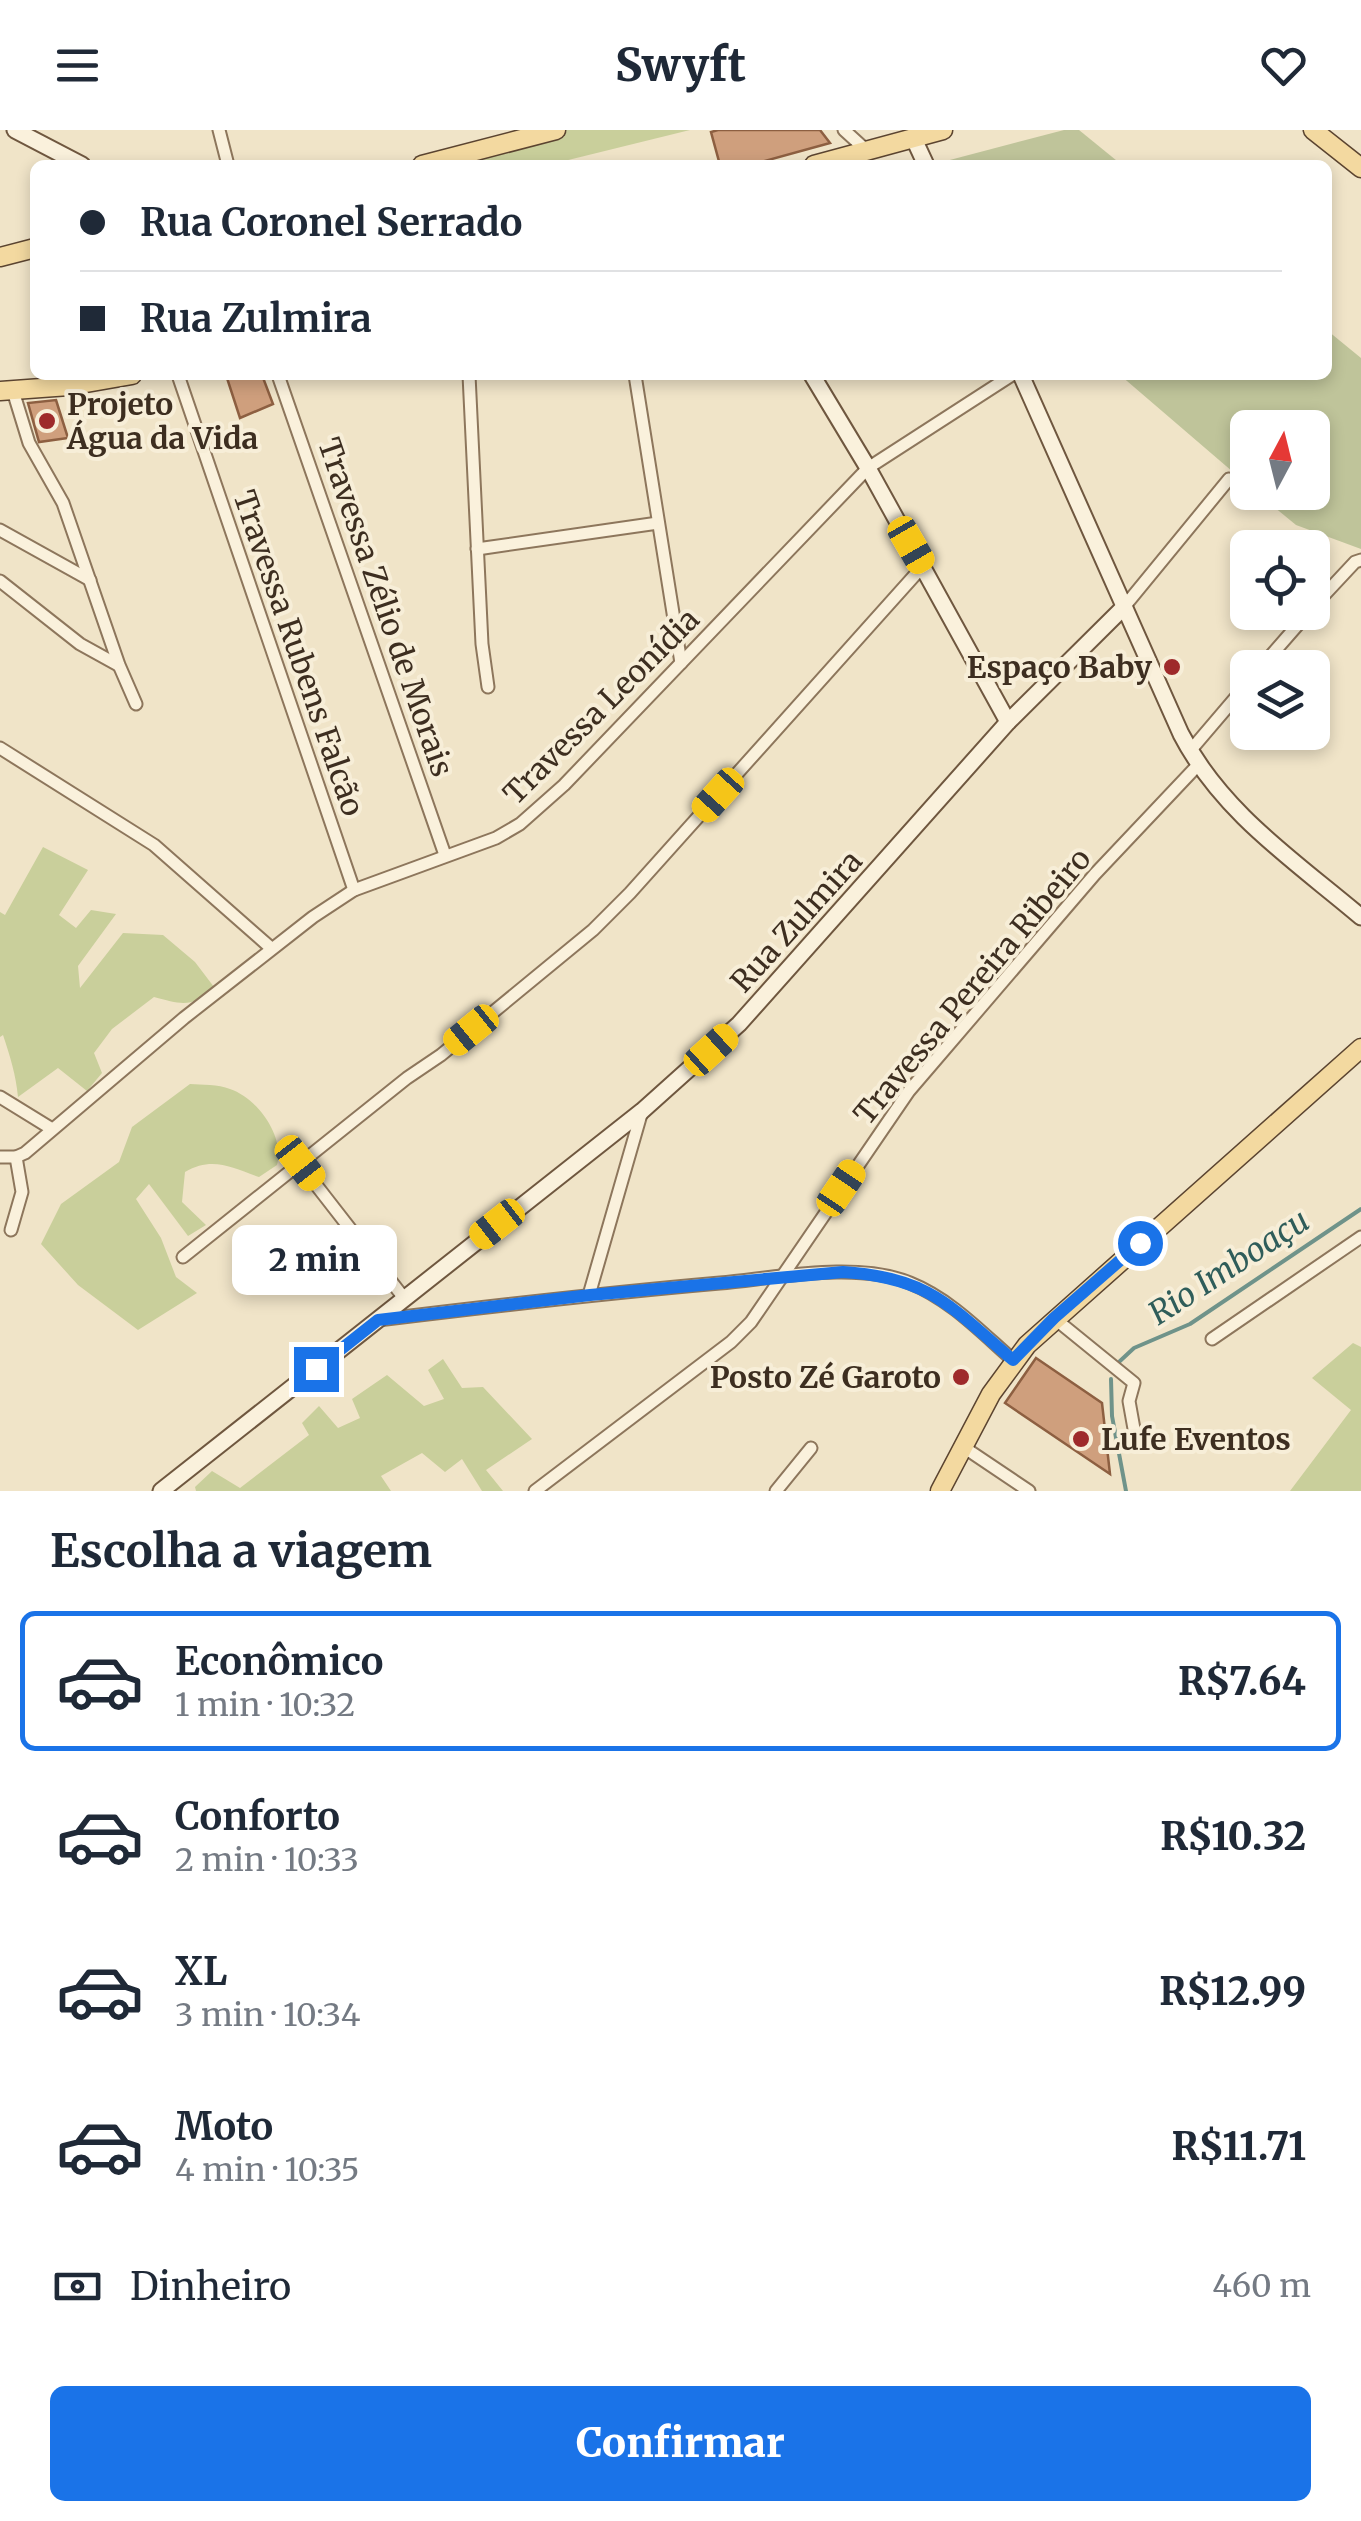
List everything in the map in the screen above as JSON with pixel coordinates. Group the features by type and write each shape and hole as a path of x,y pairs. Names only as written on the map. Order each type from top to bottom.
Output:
{"main road":[{"path":"15,130 36,135 74,160"},
{"path":"441,160 556,130"},
{"path":"831,160 943,130"},
{"path":"1313,130 1361,168"},
{"path":"913,137 924,160"},
{"path":"0,256 30,249"},
{"path":"6,391 103,380"},
{"path":"815,380 1008,722"},
{"path":"1022,380 1194,758 1251,827 1361,917"},
{"name":"Rua Zulmira","path":"161,1491 642,1111 771,991 1008,722 1124,607"},
{"path":"940,1491 1013,1360 1054,1318 1361,1048"}],"street":[{"path":"219,130 227,160"},
{"path":"844,130 866,150"},
{"name":"Travessa Rubens Falcão","path":"180,380 354,890"},
{"name":"Travessa Zélio de Morais","path":"280,380 445,855"},
{"path":"469,380 476,549 488,687"},
{"path":"637,380 681,663"},
{"name":"Travessa Leonídia","path":"16,1157 272,948 354,890 496,838 520,824 564,785 868,468 1004,380"},
{"path":"6,391 29,443 63,503 119,666 136,704"},
{"name":"Rua Zulmira","path":"1124,607 1229,479"},
{"path":"476,549 658,523"},
{"path":"0,530 90,580"},
{"path":"1330,589 1361,560"},
{"path":"183,1257 593,930 923,566"},
{"path":"0,581 80,644 119,666"},
{"path":"1276,650 1293,630"},
{"name":"Travessa Pereira Ribeiro","path":"535,1491 731,1342 751,1322 909,1091 1194,758 1230,708"},
{"path":"0,748 154,845 272,948"},
{"path":"0,1097 52,1130"},
{"path":"590,1295 642,1111"},
{"path":"0,1156 16,1157 22,1192 11,1230"},
{"path":"300,1163 404,1298"},
{"path":"1212,1339 1361,1236"},
{"path":"378,1320 781,1277 843,1272 879,1274 908,1282 939,1298 1013,1360"},
{"path":"1054,1318 1134,1383 1128,1401 1136,1440"},
{"path":"962,1446 1029,1491"},
{"path":"776,1491 811,1448"}],"green space":[{"path":"558,130 690,130 568,160 429,160"},
{"path":"1064,130 1079,130 1116,160 950,160"},
{"path":"1332,334 1361,358 1361,549 1330,538 1330,530 1296,525 1278,510 1330,510 1330,410 1230,410 1230,469 1126,380 1332,380"},
{"path":"43,847 88,870 59,915 76,928 91,910 116,914 78,966 80,988 123,933 163,935 195,962 214,987 186,1003 154,997 112,1029 94,1053 102,1073 87,1091 58,1068 18,1097 3,1035 0,1037 0,912 5,915"},
{"path":"190,1084 225,1087 259,1109 277,1142 277,1165 259,1177 213,1164 185,1172 182,1202 206,1225 188,1236 149,1184 136,1199 161,1238 176,1277 197,1293 138,1330 78,1285 41,1244 61,1204 119,1162 132,1127"},
{"path":"1353,1343 1361,1347 1361,1491 1290,1491 1351,1410 1312,1378"},
{"path":"443,1359 462,1388 483,1387 532,1439 486,1470 503,1491 482,1491 462,1459 445,1472 422,1453 381,1476 391,1491 196,1491 195,1487 212,1471 240,1488 309,1435 302,1423 319,1406 338,1428 360,1418 352,1399 387,1375 424,1406 444,1399 428,1370"}],"building":[{"path":"820,130 830,143 768,160 719,160 711,132"},
{"path":"228,380 264,380 273,404 240,418"},
{"name":"Projeto Água da Vida","path":"56,400 68,438 39,442 28,403"},
{"name":"Lufe Eventos","path":"1036,1358 1102,1403 1110,1474 1005,1403"}],"waterway":[{"name":"Rio Imboaçu","path":"1120,1361 1134,1348 1190,1324 1361,1209"},
{"path":"1111,1379 1112,1416 1126,1491"}],"place":[{"name":"Projeto Água da Vida","path":"47,421"},
{"name":"Espaço Baby","path":"1172,667"},
{"name":"Posto Zé Garoto","path":"961,1377"},
{"name":"Lufe Eventos","path":"1081,1439"}],"route":[{"path":"316,1369 378,1320 590,1295 843,1272 879,1274 908,1282 939,1298 1013,1360 1054,1318 1140,1243"}]}
